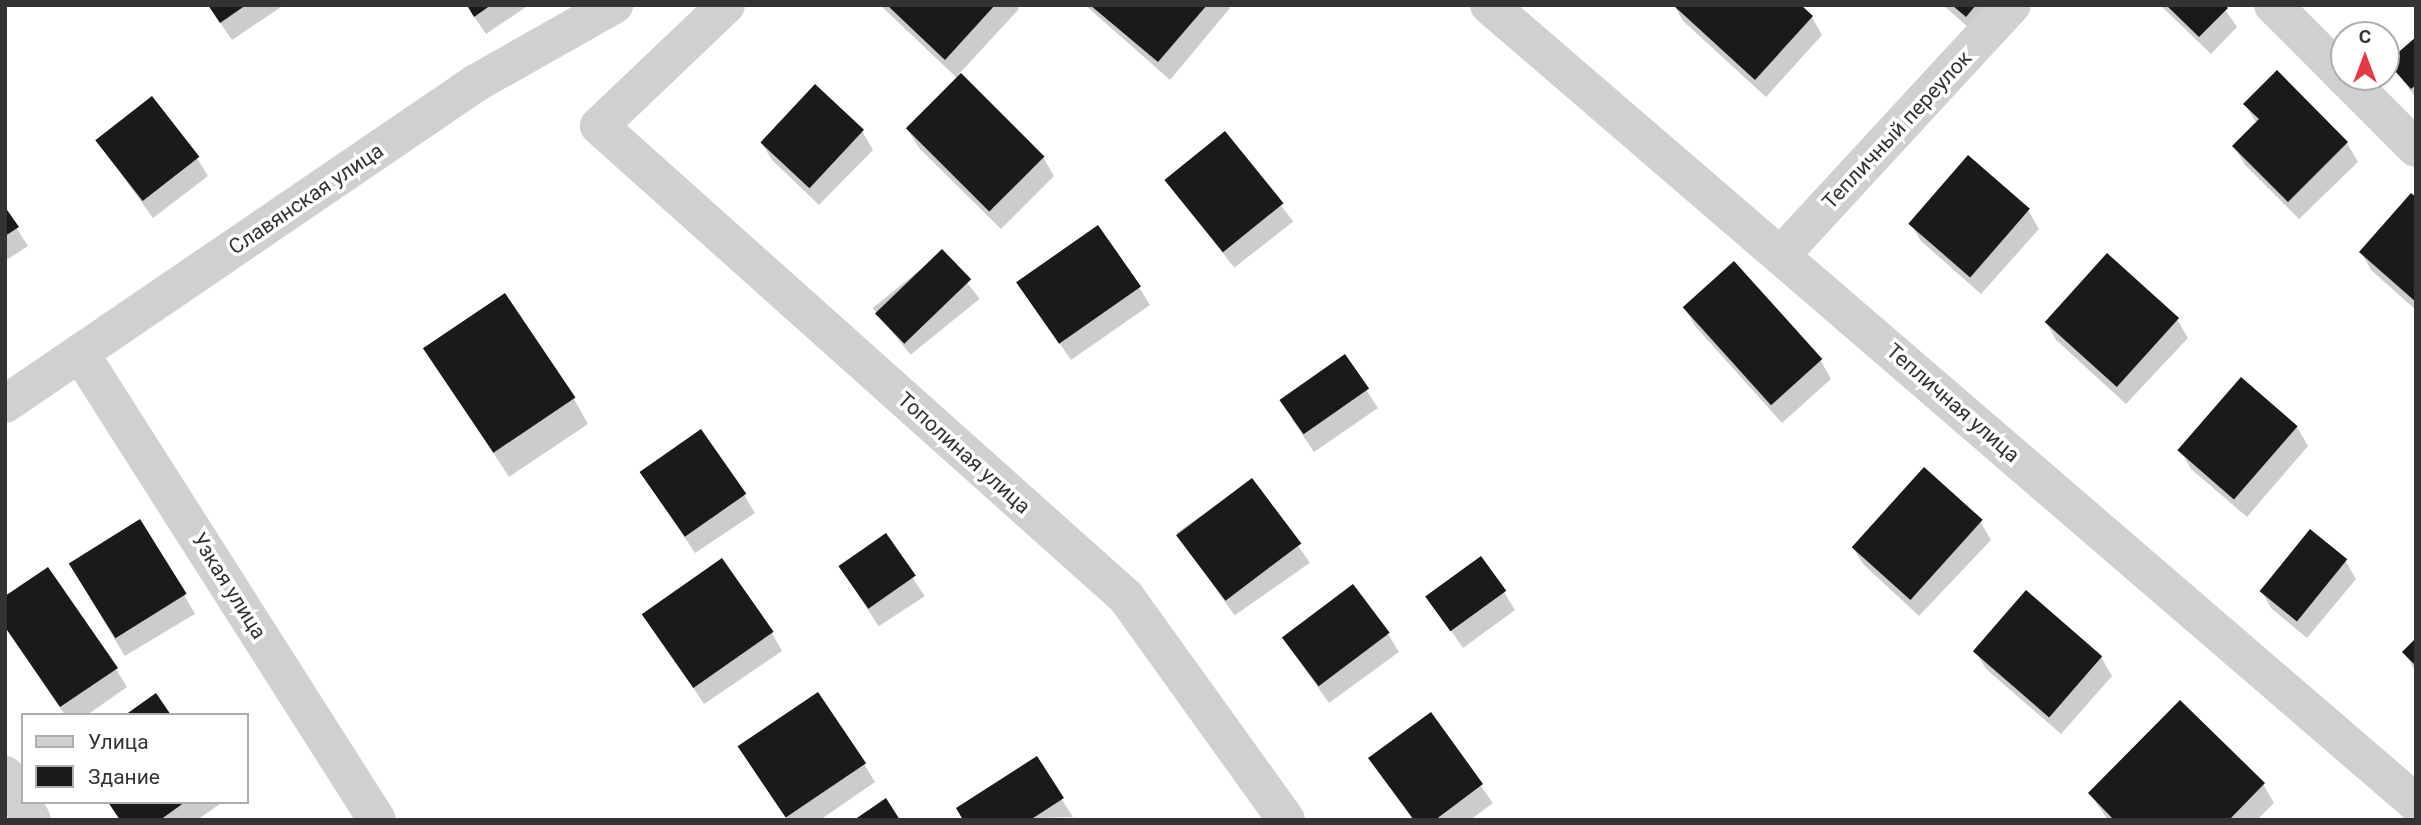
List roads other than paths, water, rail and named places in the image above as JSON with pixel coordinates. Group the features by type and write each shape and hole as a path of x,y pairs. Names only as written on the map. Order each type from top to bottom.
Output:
{"street":[{"name":"Славянская улица","path":"5,404 475,83 614,5"},
{"name":"Тополиная улица","path":"726,5 599,125 1126,597 1286,820"},
{"name":"Тепличная улица","path":"1489,5 2416,803"},
{"name":"Тепличный переулок","path":"1781,255 2012,5"},
{"path":"2273,5 2330,63"},
{"path":"2358,91 2416,148"},
{"name":"Узкая улица","path":"80,353 377,820"},
{"path":"5,775 21,802"},
{"path":"22,804 32,820"}]}
